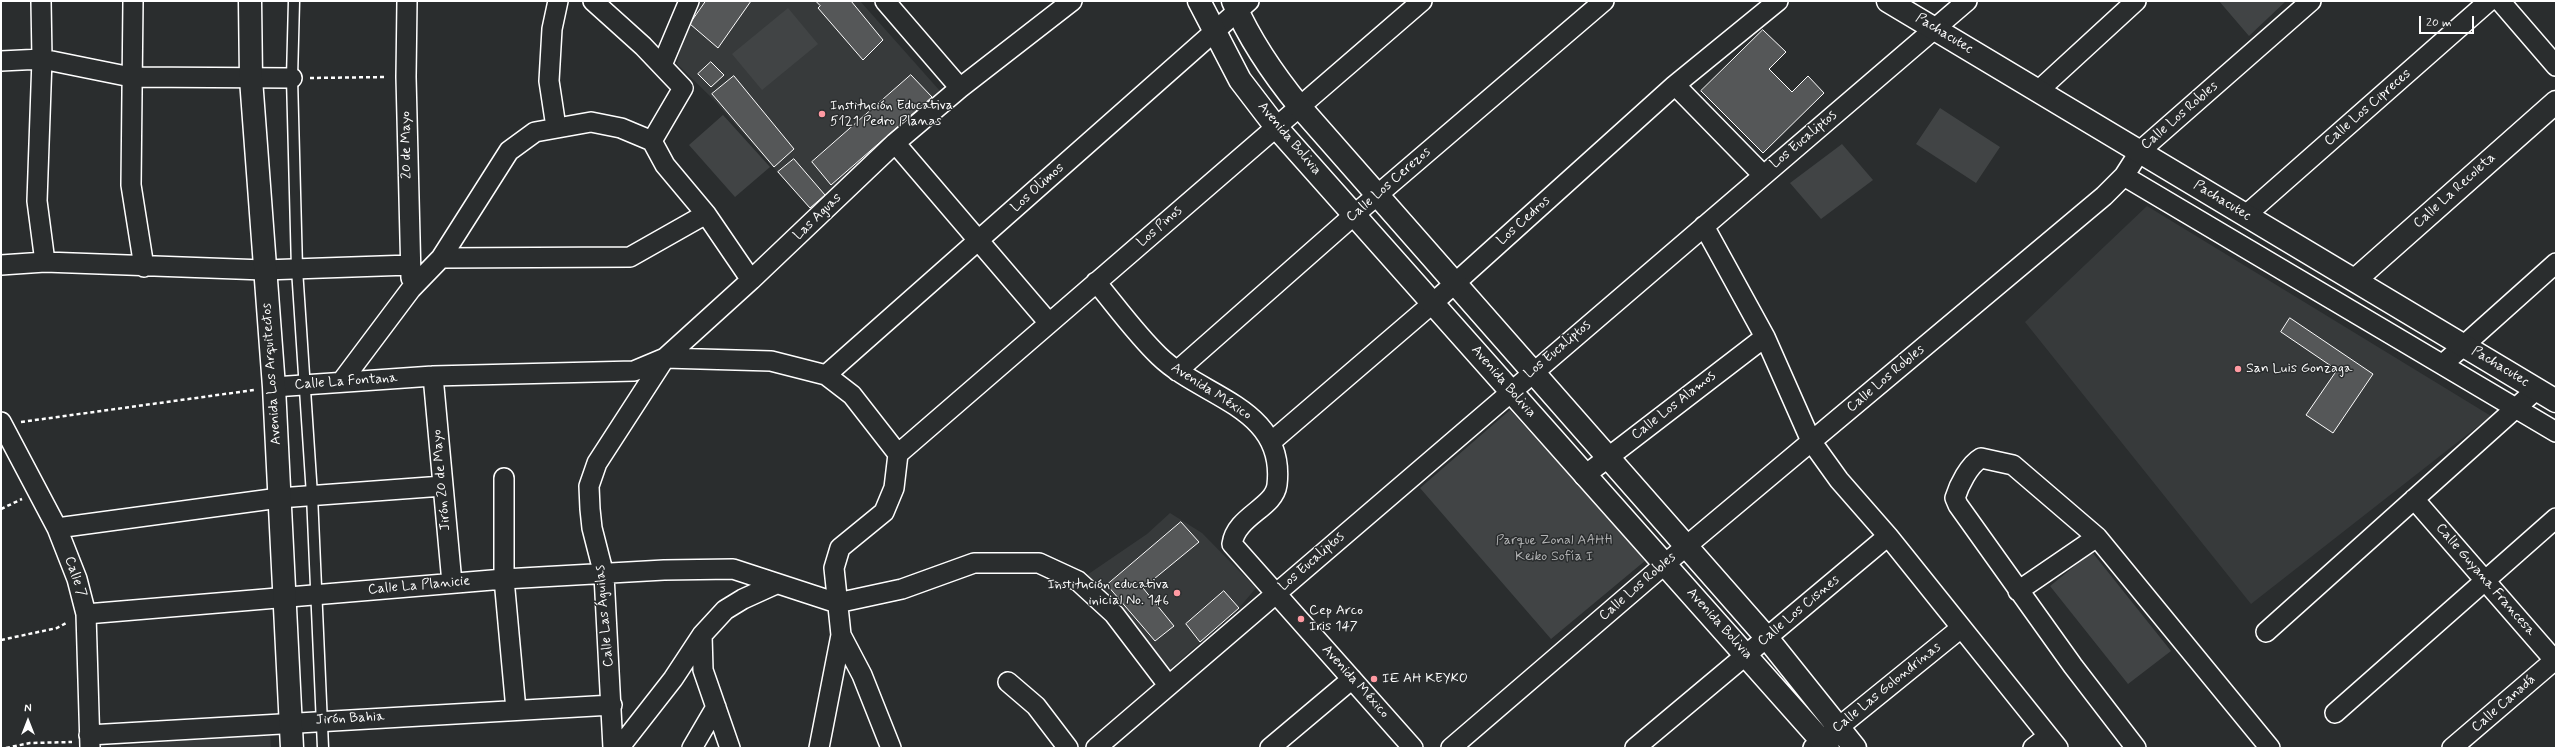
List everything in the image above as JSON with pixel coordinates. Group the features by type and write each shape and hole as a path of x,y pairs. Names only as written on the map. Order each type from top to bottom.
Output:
{"main road":[{"name":"Avenida Los Arquitectos","path":"250,1 251,79 264,270 274,387 279,498 286,598 292,748"},
{"name":"Avenida Bolivia","path":"1199,1 1240,80 1276,127 1511,391 1584,476 1825,741 1855,748"},
{"name":"Pachacutec","path":"1888,1 2556,400"},
{"name":"Avenida Bolivia","path":"1240,4 1271,72 1300,107 1533,371 1607,458 1767,638 1825,741"},
{"name":"Calle La Recoleta","path":"2355,280 2556,102"}],"street":[{"path":"41,1 42,59 37,201 45,262"},
{"path":"133,1 131,185 144,267"},
{"name":"20 de Mayo","path":"407,1 406,77 411,289"},
{"path":"556,127 549,81 552,29 558,1"},
{"path":"593,1 662,65 683,88 652,141"},
{"path":"662,65 689,1"},
{"path":"884,1 960,88"},
{"name":"Las Aguas","path":"597,462 665,358 752,280 895,143 960,88 1072,1"},
{"name":"Los Pinos","path":"898,454 1422,1"},
{"name":"Calle Los Cerezos","path":"1177,371 1354,214 1604,1"},
{"name":"Los Cedros","path":"1271,442 1433,303 1674,85 1777,1"},
{"name":"Los Eucaliptos","path":"1096,748 1533,371 1967,1"},
{"path":"2038,91 2136,1"},
{"name":"Calle Los Robles","path":"1451,748 1686,546 2124,176 2140,151 2311,1"},
{"name":"Calle Los Cipreces","path":"2246,215 2489,1"},
{"path":"2500,1 2556,66"},
{"name":"Los Olimos","path":"826,375 1214,32 1240,4"},
{"path":"1,61 42,59 131,77 251,79 292,78"},
{"path":"1674,85 1763,175"},
{"path":"342,381 411,289 441,258 509,151 535,132 556,127 591,122 621,128 652,141 665,165 706,214 752,280"},
{"path":"895,143 1049,323"},
{"name":"Pachacutec","path":"2124,176 2556,432"},
{"path":"441,258 630,257 706,214"},
{"path":"1704,226 1765,337 1812,441 1839,480 1888,536 2053,742 2033,748"},
{"path":"1,265 45,262 144,267 264,270 410,265"},
{"path":"2443,364 2556,263"},
{"name":"Avenida México","path":"1096,282 1158,356 1177,371 1242,409 1254,419 1271,442 1276,456 1276,488 1268,500 1241,524 1233,534 1232,544 1413,748"},
{"name":"Calle Los Alamos","path":"1584,476 1765,337"},
{"path":"665,358 771,361 826,375 852,395 898,454 894,488 884,512 840,548 834,568 841,635 819,748"},
{"name":"Calle La Fontana","path":"274,387 342,381 432,376 634,371 665,358"},
{"name":"Jirón 20 de Mayo","path":"432,376 452,583"},
{"path":"2266,632 2515,408 2537,390"},
{"name":"Calle 7","path":"2,423 57,528 77,579 86,614 90,742"},
{"path":"2136,748 2018,591 1955,498 1975,462 1981,458 2013,465 2098,537 2270,748"},
{"name":"Calle Las Águilas","path":"597,462 589,486 590,509 592,528 604,575 612,705 613,748"},
{"path":"504,478 504,578 516,710"},
{"path":"57,528 279,498 443,486"},
{"name":"Calle Guyana Francesa","path":"2414,499 2556,660"},
{"path":"2334,713 2487,581 2556,518"},
{"name":"Calle Los Cisnes","path":"1635,748 1888,536"},
{"path":"2018,591 2098,537"},
{"path":"837,603 902,589 974,563 1039,563 1078,581 1109,610 1168,685"},
{"name":"Calle La Planicie","path":"86,614 286,598 504,578 604,575 664,570 733,569 837,603"},
{"path":"619,748 674,679 702,635 725,610 743,599 776,584"},
{"name":"Calle Las Golondrinas","path":"1825,741 1961,628"},
{"path":"702,635 703,670 730,748"},
{"path":"841,635 862,675 891,748"},
{"name":"Calle Canadá","path":"2452,748 2556,660"},
{"path":"1270,748 1352,679"},
{"path":"1008,682 1036,706 1068,748"},
{"name":"Jirón Bahia","path":"90,742 291,722 612,705"},
{"path":"692,748 716,707"}],"lane":[{"path":"294,1 292,78 297,270 306,384 323,748"}],"path":[{"path":"292,78 406,77"},
{"name":"Calle La Fontana","path":"2,423 274,387"},
{"path":"1,509 37,492"},
{"path":"1,640 57,628 86,614"},
{"path":"6,748 30,743 90,742"}],"shaded area":[{"name":"Institución Educativa 5121 Pedro Planas","path":"698,1 860,1 940,91 939,97 810,209 713,99 677,64 687,17"},
{"name":"San Luis Gonzaga","path":"2147,206 2491,416 2251,604 2025,322"},
{"name":"Institución educativa inicial No. 146","path":"1170,513 1202,533 1256,588 1239,608 1168,671 1087,575 1147,534"},
{"path":"270,731 271,748 107,748"}],"green space":[{"path":"2219,1 2286,1 2249,36"},
{"path":"788,8 818,44 762,90 732,54"},
{"path":"1940,108 2000,147 1976,183 1916,144"},
{"path":"723,115 770,167 735,197 689,145"},
{"path":"1842,144 1873,180 1821,219 1790,183"},
{"name":"Parque Zonal AAHH Keiko Sofía I","path":"1510,410 1646,560 1551,639 1420,488"},
{"path":"2092,552 2171,651 2128,684 2050,586"}],"building":[{"path":"706,1 751,1 718,48 690,24"},
{"path":"816,1 851,1 883,40 863,60 818,8 820,6"},
{"path":"1763,30 1786,52 1769,69 1792,92 1808,76 1824,93 1763,153 1701,91"},
{"path":"711,62 724,75 711,87 698,74"},
{"path":"911,75 932,97 831,185 812,162"},
{"path":"734,76 794,149 774,167 712,94"},
{"path":"794,159 825,195 810,208 778,172"},
{"path":"2290,318 2373,374 2333,433 2306,415 2337,370 2281,332"},
{"path":"1181,522 1199,542 1143,588 1174,626 1155,641 1107,585"},
{"path":"1224,591 1239,608 1200,642 1186,624"}],"place":[{"name":"Institución Educativa 5121 Pedro Planas","path":"822,114"},
{"name":"San Luis Gonzaga","path":"2238,369"},
{"name":"Institución educativa inicial No. 146","path":"1177,593"},
{"name":"Cep Arco Iris 147","path":"1301,619"},
{"name":"IE AH KEYKO","path":"1374,679"}]}
